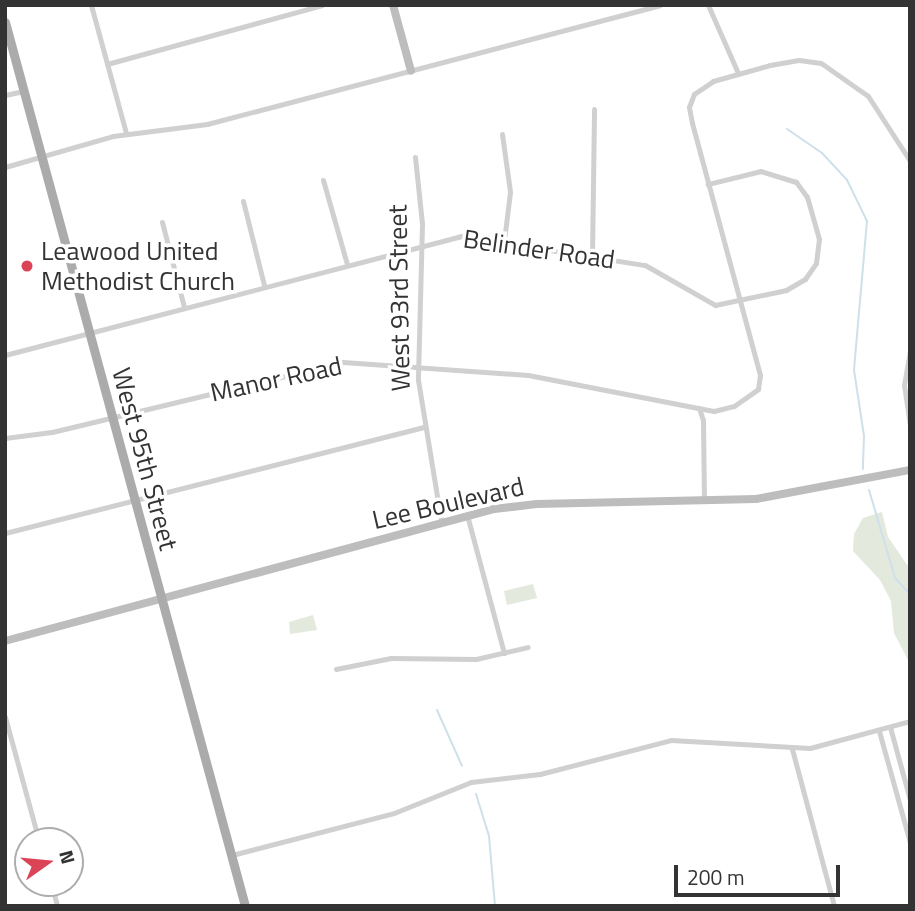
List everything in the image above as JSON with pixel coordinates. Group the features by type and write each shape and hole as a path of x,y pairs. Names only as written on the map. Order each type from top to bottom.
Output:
{"main road":[{"name":"West 95th Street","path":"5,22 245,906"}],"street":[{"path":"91,5 125,134"},
{"path":"107,64 322,5"},
{"path":"393,5 411,71"},
{"path":"5,167 125,134 207,124 310,93 411,71 660,5"},
{"path":"708,5 738,73"},
{"path":"704,421 714,411 754,394 760,375 690,115 690,101 703,85 738,73 799,60 834,69 868,96 909,156"},
{"path":"5,95 24,91"},
{"path":"592,256 594,108"},
{"path":"502,134 510,192 503,241"},
{"name":"West 93rd Street","path":"415,156 422,244 417,365 441,522"},
{"name":"Belinder Road","path":"5,355 264,285 461,236 657,269 709,303 740,302 786,290 805,279 819,247 813,216 803,190 780,173 761,171 708,184"},
{"path":"323,180 347,264"},
{"path":"243,201 264,285"},
{"path":"162,222 184,307"},
{"path":"910,351 904,385 910,425"},
{"name":"Manor Road","path":"5,438 112,417 329,363 417,365 528,375 714,411"},
{"path":"699,408 704,421 704,501"},
{"path":"5,533 425,427"},
{"name":"Lee Boulevard","path":"5,641 467,515 537,504 704,501 779,496 910,470"},
{"path":"467,515 504,653"},
{"path":"335,669 379,659 452,661 528,647"},
{"path":"5,717 35,827"},
{"path":"232,855 394,813 471,782 540,774 671,740 792,749 832,744 910,721"},
{"path":"890,727 910,800"},
{"path":"879,731 910,843"},
{"path":"792,749 834,906"}],"shaded area":[{"path":"882,512 888,537 910,569 910,664 894,633 891,601 880,580 853,551 854,534 863,518"},
{"path":"533,584 537,598 507,605 504,591"},
{"path":"313,615 317,630 290,634 289,622"}],"waterway":[{"path":"787,129 822,153 847,180 867,221 854,370 864,436 863,469"},
{"path":"869,490 895,578 910,594"},
{"path":"437,710 462,766"},
{"path":"476,794 489,836 495,906"}],"place":[{"name":"Leawood United Methodist Church","path":"27,266"}]}
